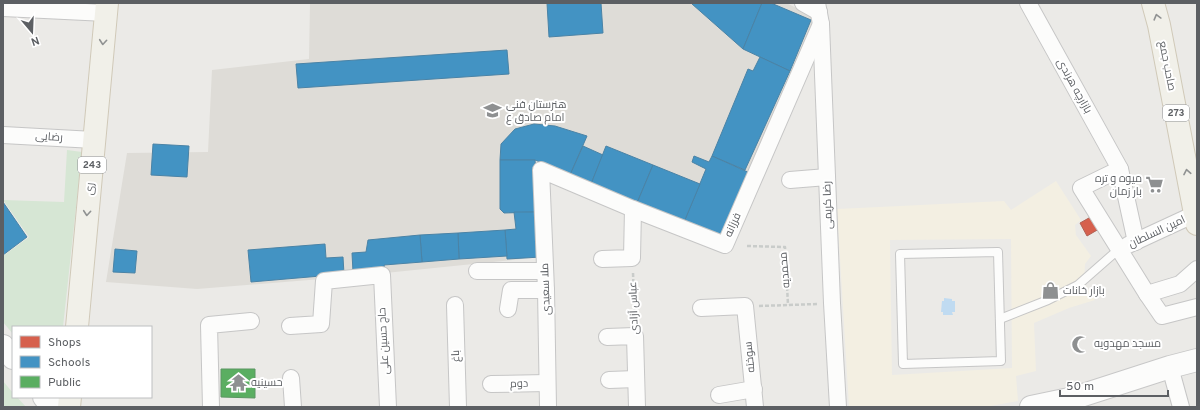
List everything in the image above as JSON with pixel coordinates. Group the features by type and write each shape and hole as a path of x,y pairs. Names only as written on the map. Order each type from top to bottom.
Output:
{"main road":[{"name":"صاحب جمع","path":"1153,3 1160,25 1196,219"},
{"name":"ری","path":"77,326 106,8"}],"street":[{"path":"803,3 819,13"},
{"name":"بازارچه هرندی","path":"1028,3 1120,169 1136,242"},
{"path":"3,8 106,8"},
{"name":"رضا کریمی","path":"819,13 838,407"},
{"name":"فرزانه","path":"541,170 633,209 725,245 819,13"},
{"name":"رضایی","path":"3,135 94,140"},
{"path":"1120,169 1081,188 1162,316 1197,307"},
{"name":"ملا سعیدی","path":"541,170 546,290 548,407"},
{"path":"790,180 827,177"},
{"path":"602,259 632,258 633,209"},
{"name":"امین السلطان","path":"1119,249 1196,219"},
{"path":"1147,294 1180,284 1197,269"},
{"path":"477,271 545,272"},
{"name":"حاج حسین علی","path":"290,326 321,324 324,281 382,276 388,407"},
{"path":"508,309 511,290 546,290"},
{"name":"باغ","path":"455,305 458,407"},
{"path":"701,308 745,306"},
{"name":"سوخته","path":"745,306 755,407"},
{"path":"210,407 209,325 251,322"},
{"path":"606,337 635,336"},
{"name":"عباس آزادی","path":"635,336 637,407"},
{"path":"3,346 12,357"},
{"path":"1031,407 1074,402 1170,367 1197,360"},
{"path":"1170,367 1181,407"},
{"path":"291,378 293,407"},
{"path":"609,380 636,379"},
{"name":"دوم","path":"491,384 547,383"},
{"path":"718,395 754,389"},
{"path":"45,398 52,407"}],"lane":[{"path":"1000,319 1048,300 1078,285 1119,249"},
{"path":"998,252 1000,319 1001,361 903,364 900,254 998,252"}],"path":[{"name":"محمدیه","path":"747,246 785,247 788,305"},
{"name":"عباس آزادی","path":"632,258 635,336"},
{"name":"محمدیه","path":"745,306 832,303"}],"shaded area":[{"name":"هنرستان فنی امام صادق ع","path":"310,3 786,3 816,17 723,241 536,160 541,257 346,277 197,289 106,282 127,153 208,152 212,70 309,59"},
{"name":"بازار خانات","path":"1056,181 1081,220 1075,225 1076,235 1091,256 1085,264 1084,282 1095,300 1069,308 1034,323 1036,371 1016,376 1018,401 985,407 849,407 837,209 1004,201 1011,210","holes":["1011,239 1012,368 892,375 890,240"]}],"green space":[{"path":"67,150 82,152 63,326 12,326 12,333 3,322 3,256 29,237 3,200 64,202"},
{"path":"3,381 12,392 12,398 18,398 26,407 3,407"}],"water":[{"path":"944,298 955,301 955,312 952,312 953,315 943,315 943,312 941,312 942,301 944,301"}],"building: Shops":[{"path":"1096,214 1104,226 1087,236 1080,223"}],"building: Schools":[{"path":"547,3 601,3 603,33 549,37"},
{"path":"692,3 762,3 743,49"},
{"path":"762,3 771,3 811,20 790,71 743,49"},
{"path":"507,50 509,74 298,88 296,64"},
{"path":"760,57 790,71 745,170 712,156 748,69 753,71"},
{"path":"534,124 555,126 587,136 570,175 535,160 500,160 501,144 515,129"},
{"path":"153,144 189,146 187,177 151,175"},
{"path":"583,146 603,155 591,184 570,175"},
{"path":"606,146 653,165 637,203 591,184"},
{"path":"694,156 709,162 712,156 750,173 722,238 684,222 706,169 692,162"},
{"path":"500,160 535,160 539,212 504,213 500,209"},
{"path":"653,165 700,184 684,222 637,203"},
{"path":"3,202 27,237 3,255"},
{"path":"514,212 539,212 541,257 507,259 505,230 516,229"},
{"path":"505,230 507,256 459,259 458,233"},
{"path":"458,233 459,259 422,262 420,235"},
{"path":"420,235 422,262 384,265 385,269 353,272 352,253 366,252 368,240"},
{"path":"325,244 326,258 343,257 344,274 251,282 248,250"},
{"path":"115,249 137,251 135,273 113,272"}],"building: Public":[{"name":"حسینیه","path":"221,369 255,369 255,398 221,397"}],"place":[{"name":"هنرستان فنی امام صادق ع","path":"493,111"},
{"name":"میوه و تره بار زمان","path":"1155,185"},
{"name":"بازار خانات","path":"1050,291"},
{"name":"مسجد مهدویه","path":"1081,344"},
{"name":"حسینیه","path":"238,383"}]}
